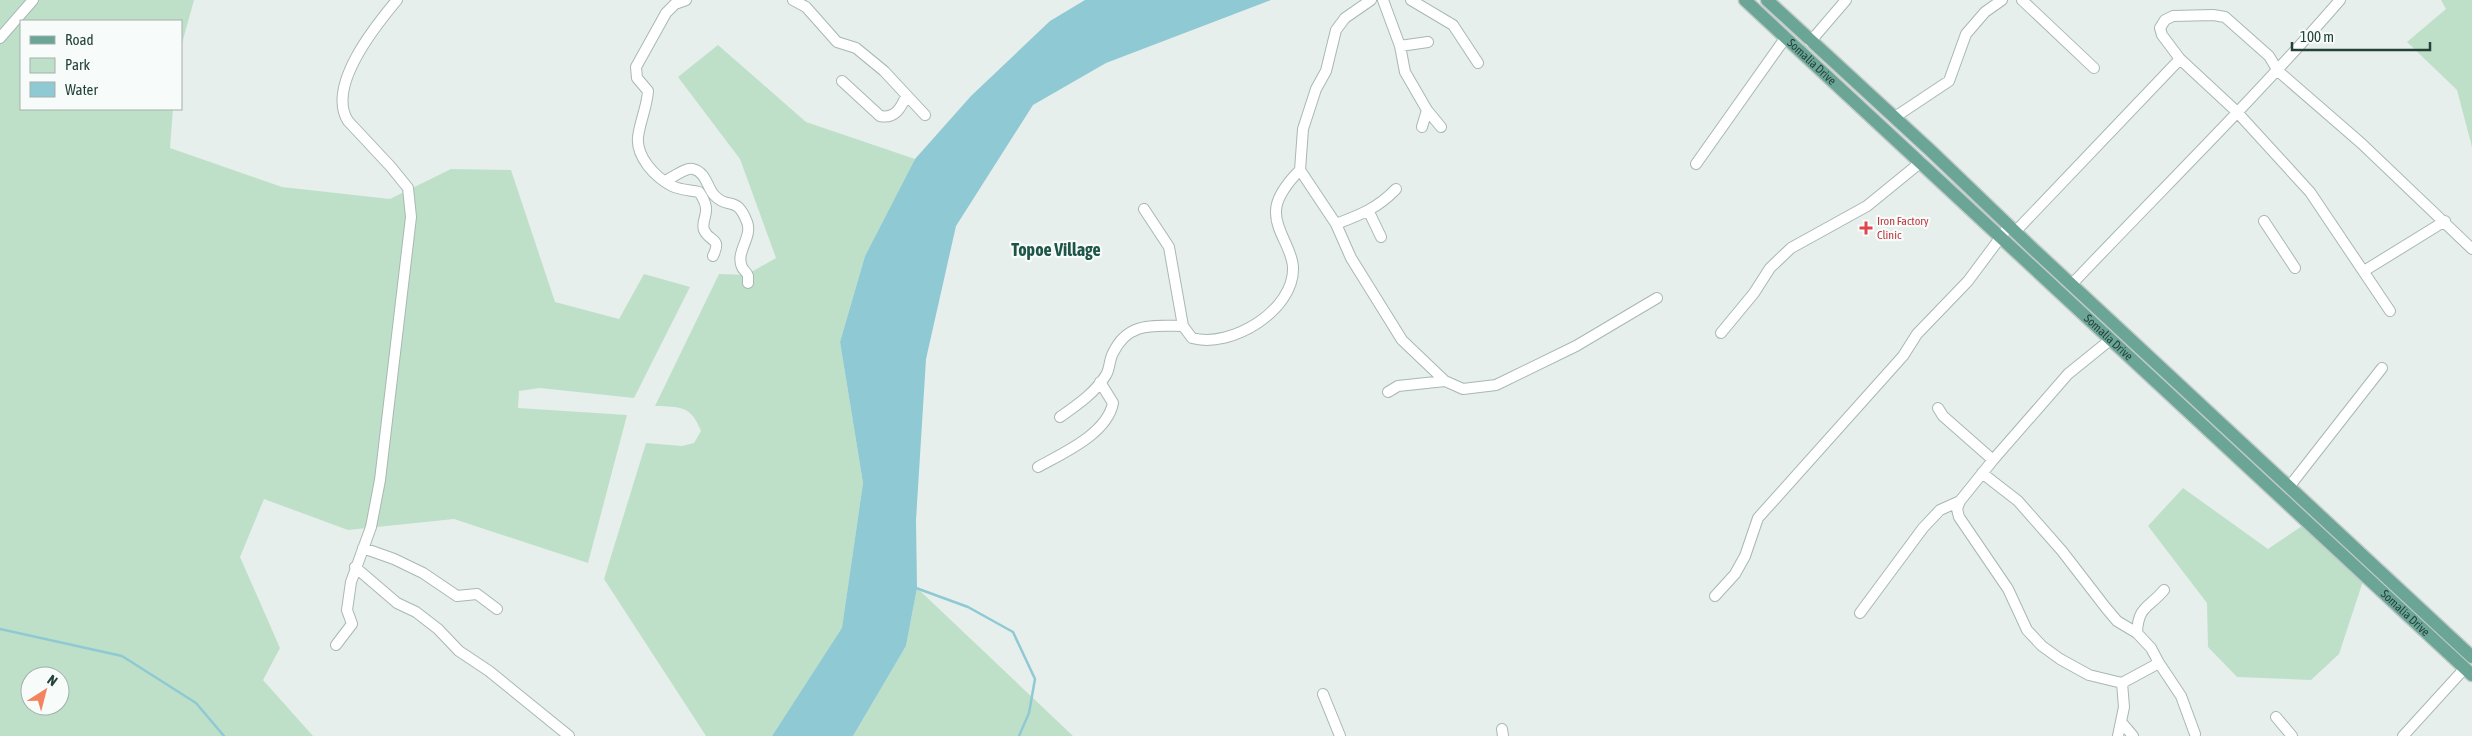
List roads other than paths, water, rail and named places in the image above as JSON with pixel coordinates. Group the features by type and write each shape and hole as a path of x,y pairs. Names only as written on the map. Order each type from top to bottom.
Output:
{"main road":[{"name":"Somalia Drive","path":"1745,0 2110,340 2470,667"},
{"name":"Somalia Drive","path":"1766,0 1810,42 1895,117 2012,229 2289,487 2470,667"}],"street":[{"path":"0,38 33,0"},
{"path":"336,645 352,624 347,610 355,567 371,527 380,480 410,217 408,188 348,121 343,114 342,105 355,57 372,29 396,0"},
{"path":"686,0 675,4 666,12 636,67 637,78 648,91 648,104 638,136 638,148 643,160 665,181 673,187 699,192 703,197 707,212 703,225 704,231 716,242 717,247 713,256"},
{"path":"793,0 806,6 837,42 860,51 925,115"},
{"path":"1144,209 1169,247 1183,326 1192,338 1212,341 1243,333 1276,306 1292,279 1293,266 1291,253 1277,221 1276,206 1291,180 1300,170 1303,129 1316,89 1326,71 1336,30 1344,18 1370,0"},
{"path":"1383,0 1400,46 1405,72 1427,110 1441,127"},
{"path":"1411,0 1453,25 1478,63"},
{"path":"1810,42 1846,0"},
{"path":"1895,117 1948,81 1966,34 1985,12 2002,0"},
{"path":"2022,0 2094,68"},
{"path":"2072,284 2236,111 2278,71 2340,0"},
{"path":"2390,311 2310,192 2236,111 2180,59 2162,35 2160,28 2165,20 2174,16 2213,15 2225,17 2270,56 2278,71 2361,143 2445,221 2472,249"},
{"path":"1696,164 1786,37"},
{"path":"1400,46 1428,42"},
{"path":"1715,596 1734,574 1745,556 1758,518 1903,356 1917,334 1968,281 2000,237 2012,229 2180,59"},
{"path":"842,81 880,116 888,118 894,115 902,106 906,96"},
{"path":"1422,127 1427,110"},
{"path":"1720,333 1754,293 1770,268 1792,248 1868,206 1921,162"},
{"path":"665,181 689,169 695,169 705,178 716,196 723,202 741,207 748,223 748,236 741,256 742,268 748,276 748,282"},
{"path":"1300,170 1336,224 1351,258 1402,340 1446,382 1463,389 1496,385 1576,346 1657,298"},
{"path":"1336,224 1369,212 1384,202 1396,189"},
{"path":"1369,212 1381,237"},
{"path":"2264,221 2295,268"},
{"path":"2364,271 2445,221"},
{"path":"1060,417 1083,401 1100,382 1107,373 1109,360 1114,350 1128,334 1142,326 1183,326"},
{"path":"2110,340 2068,374 1982,473 1960,501 1957,509 1959,517 2008,589 2027,630 2042,646 2089,675 2122,683 2159,663"},
{"path":"2289,487 2382,368"},
{"path":"1038,467 1096,432 1111,415 1114,403 1100,382"},
{"path":"1388,392 1398,386 1446,382"},
{"path":"1938,408 1943,416 1993,460"},
{"path":"1982,473 2018,501 2062,551 2117,621 2137,633 2151,648 2181,696 2195,734"},
{"path":"1860,613 1923,528 1940,510 1960,501"},
{"path":"363,548 394,559 423,573 457,596 477,594 497,608"},
{"path":"355,567 397,603 416,612 438,629 459,651 489,671 569,736"},
{"path":"2137,633 2138,618 2141,611 2157,599 2164,590"},
{"path":"2403,736 2470,667"},
{"path":"2118,736 2122,723 2124,699 2122,683"},
{"path":"1323,694 1340,736"},
{"path":"2276,717 2292,736"},
{"path":"2122,723 2133,736"}],"water":[{"path":"1085,0 1271,0 1106,63 1033,105 956,226 926,359 916,520 917,588 906,646 853,736 772,736 842,628 863,483 840,342 865,256 915,159 971,96 1050,21"}],"waterway":[{"path":"916,588 968,607 1013,632 1035,679 1029,713 1019,736"},
{"path":"0,629 122,656 196,703 224,736"}],"place":[{"name":"Iron Factory Clinic","path":"1866,228"}],"district":[{"name":"Topoe Village","path":"1056,249"}]}
